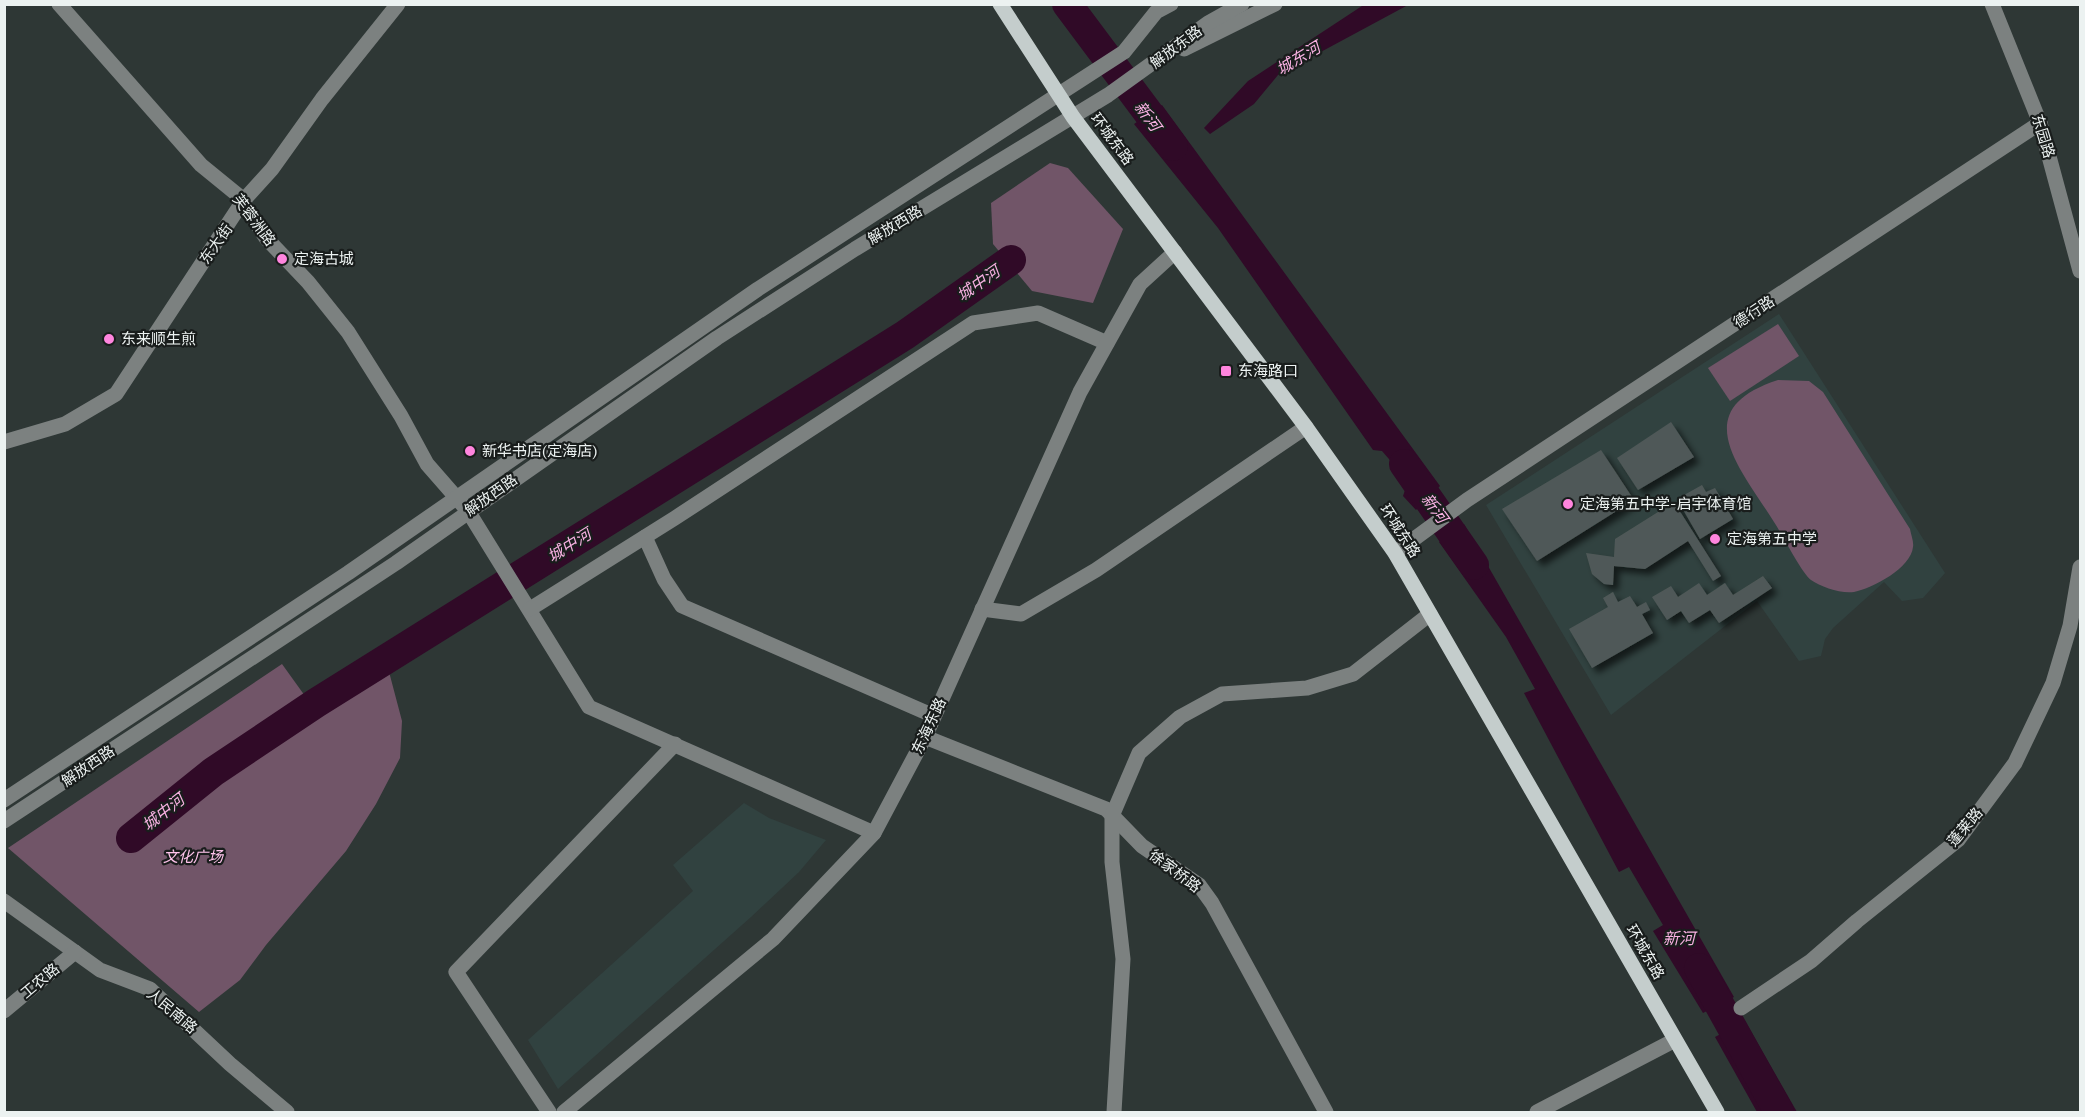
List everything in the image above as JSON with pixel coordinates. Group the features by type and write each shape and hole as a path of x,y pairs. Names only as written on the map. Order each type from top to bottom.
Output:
{"main road":[{"name":"环城东路","path":"1000,4 1073,117 1306,427 1395,553 1717,1113"}],"street":[{"name":"芙蓉洲路","path":"60,4 74,18 104,58 201,165 243,201 266,238 308,282 348,332 401,416 427,464 455,499 468,511 589,707 874,833"},
{"name":"东大街","path":"4,442 65,424 116,394 243,201 272,169 322,99 398,4"},
{"path":"4,801 455,499 758,289 1092,74 1124,52 1156,12 1171,4"},
{"name":"解放东路","path":"1147,68 1208,23 1242,4"},
{"path":"1147,68 1275,4"},
{"name":"东园路","path":"1992,4 2040,123 2080,271"},
{"name":"解放西路","path":"4,821 396,563 717,338 855,249 1073,117 1147,68"},
{"name":"德行路","path":"1395,553 1467,500 2040,123"},
{"name":"东海东路","path":"564,1113 772,939 874,833 925,736 1080,392 1140,284 1175,252"},
{"path":"526,603 645,537 973,322 1038,314 1107,343"},
{"path":"982,609 1022,614 1096,570 1306,427"},
{"path":"645,537 664,579 682,606 934,716"},
{"name":"蓬莱路","path":"1741,1008 1811,961 1958,840 2015,763 2053,683 2070,626 2080,567"},
{"path":"1114,1113 1123,959 1112,862 1112,816 1139,753 1180,717 1222,694 1306,688 1353,674 1430,614"},
{"name":"徐家桥路","path":"925,736 1106,809 1142,846 1198,885 1212,903 1326,1113"},
{"path":"549,1113 456,972 675,744"},
{"name":"人民南路","path":"4,901 100,970 150,989 230,1064 287,1113"},
{"name":"工农路","path":"4,1011 75,952"},
{"path":"1537,1113 1675,1040"}],"shaded area":[{"name":"定海第五中学","path":"1779,314 1945,573 1923,598 1902,601 1884,582 1833,628 1825,639 1821,656 1799,661 1757,601 1611,715 1486,505"},
{"path":"744,803 769,818 826,840 799,872 751,917 558,1089 528,1040 693,891 673,865"}],"green space":[{"path":"1050,163 1068,168 1123,229 1093,303 1032,291 993,244 991,203"},
{"path":"1778,324 1799,356 1730,401 1708,368"},
{"path":"1778,380 1809,381 1823,392 1910,529 1913,541 1911,555 1890,576 1880,582 1854,592 1843,592 1811,580 1736,462 1729,442 1727,424 1733,407 1750,393"},
{"name":"文化广场","path":"383,649 402,721 400,758 376,804 346,851 266,945 240,980 199,1012 8,848 282,664 305,696"}],"water":[{"name":"城东河","path":"1365,4 1408,5 1278,75 1254,104 1210,134 1204,128 1248,81"},
{"name":"新河","path":"1162,105 1440,486 1416,510 1403,496 1408,481 1382,451 1373,450 1218,228 1134,124"},
{"name":"新河","path":"1464,524 1734,997 1703,1013 1653,931 1663,925 1629,867 1619,872 1524,693 1535,689 1506,637 1439,542"},
{"path":"1745,1021 1797,1112 1757,1112 1715,1037"}],"building":[{"path":"1671,422 1694,457 1638,490 1617,458"},
{"name":"定海第五中学-启宇体育馆","path":"1601,450 1634,500 1537,561 1502,509"},
{"path":"1702,485 1706,492 1715,488 1733,519 1700,539 1677,499"},
{"path":"1674,502 1721,576 1713,581 1688,541 1645,569 1614,566 1613,585 1604,584 1592,574 1586,553 1614,557 1615,539"},
{"path":"1763,576 1772,588 1719,623 1710,610 1689,623 1681,611 1667,620 1652,597 1671,586 1678,597 1699,583 1707,595 1725,583 1733,595"},
{"path":"1613,592 1618,602 1630,596 1637,607 1646,602 1650,610 1642,614 1653,633 1592,668 1569,629 1608,607 1603,598"}],"waterway":[{"name":"新河","path":"1067,4 1173,146"},
{"name":"城中河","path":"131,838 213,772 316,703 905,335 1011,260"},
{"name":"新河","path":"1404,464 1474,565"},
{"name":"新河","path":"1699,968 1779,1112"}],"place":[{"name":"定海古城","path":"282,259"},
{"name":"东来顺生煎","path":"109,339"},
{"name":"东海路口","path":"1226,371"},
{"name":"新华书店(定海店)","path":"470,451"},
{"name":"定海第五中学-启宇体育馆","path":"1568,504"},
{"name":"定海第五中学","path":"1715,539"}]}
